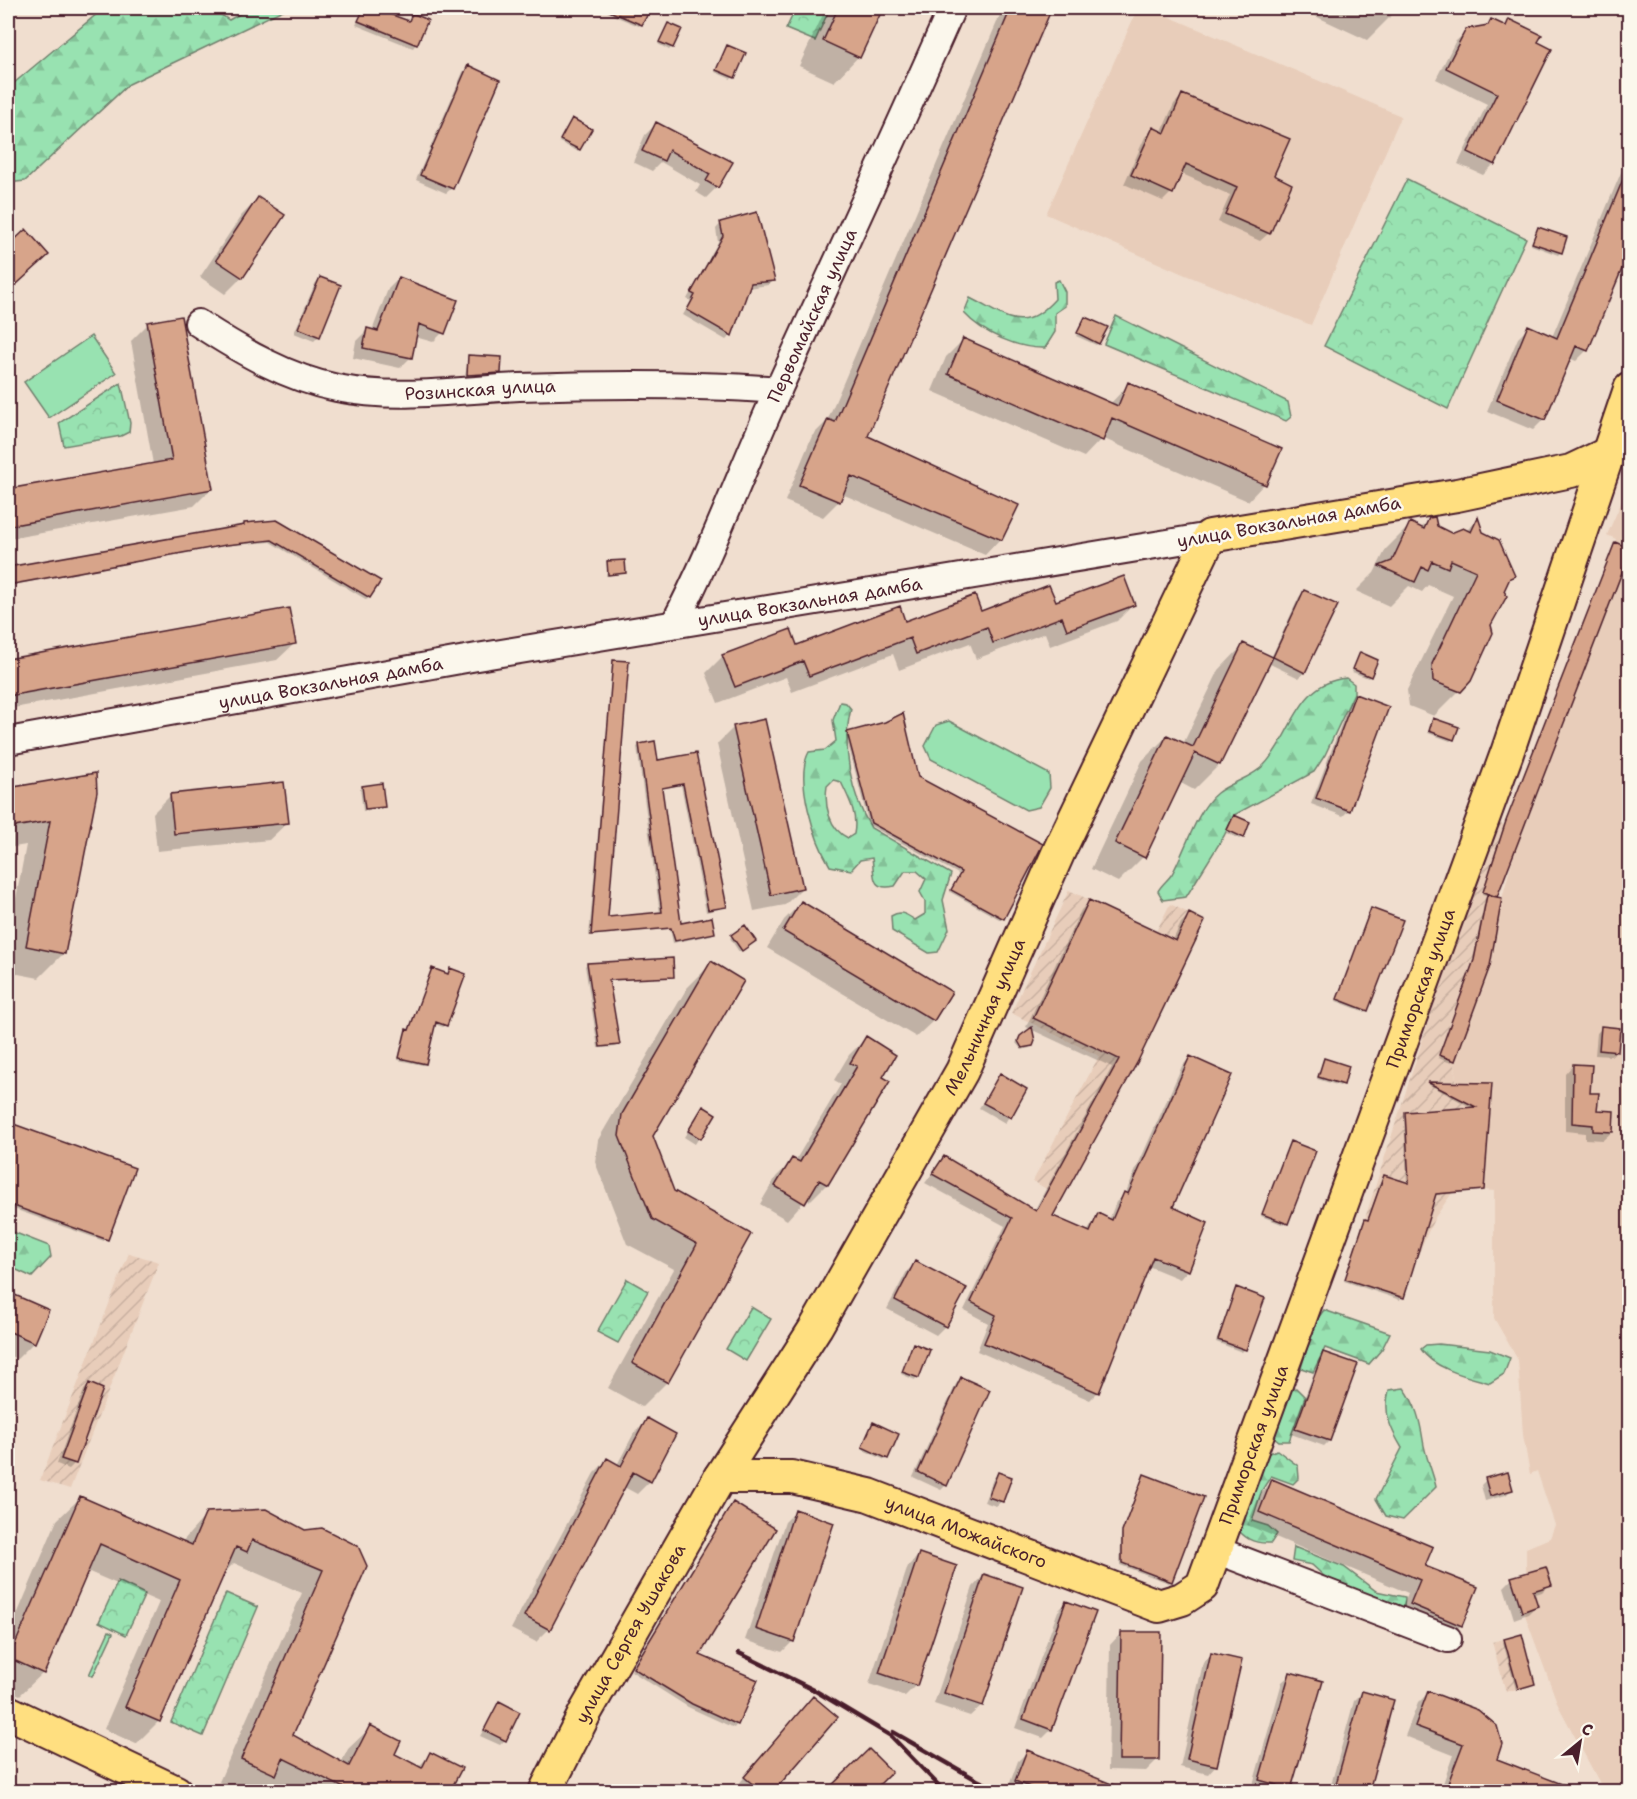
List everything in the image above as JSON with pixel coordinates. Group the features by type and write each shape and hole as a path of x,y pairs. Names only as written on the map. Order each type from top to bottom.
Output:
{"main road":[{"name":"Приморская улица","path":"1202,1586 1507,753 1629,389"},
{"name":"улица Вокзальная дамба","path":"1210,536 1456,495 1560,474 1609,453"},
{"name":"Мельничная улица","path":"720,1476 816,1327 962,1071 1060,849 1210,536"},
{"name":"улица Можайского","path":"720,1476 792,1477 869,1495 1159,1606 1182,1599 1202,1586"},
{"name":"улица Сергея Ушакова","path":"545,1791 591,1703 720,1476"},
{"path":"8,1712 133,1783 176,1791"}],"street":[{"name":"Первомайская улица","path":"674,624 694,586 778,390 884,164 952,8"},
{"name":"Розинская улица","path":"198,323 237,348 294,376 338,388 379,393 617,383 778,390"},
{"name":"улица Вокзальная дамба","path":"8,741 477,657 1210,536"},
{"path":"1216,1550 1449,1639"}],"shaded area":[{"path":"1138,8 1149,8 1401,116 1311,325 1183,274 1046,214"},
{"path":"1629,485 1629,1791 1604,1791 1558,1705 1511,1577 1526,1573 1526,1548 1550,1538 1555,1525 1537,1471 1530,1474 1523,1435 1518,1360 1494,1318 1494,1191 1484,1190 1492,1083 1456,1082 1455,1061 1490,966 1502,899 1520,830 1585,620 1616,539 1607,535"},
{"path":"1493,821 1520,830 1497,896 1502,898 1490,966 1455,1061 1456,1082 1492,1083 1484,1190 1452,1193 1434,1219 1417,1257 1359,1237"},
{"path":"1069,890 1156,932 1170,904 1205,921 1138,1061 1048,1190 1033,1181 1099,1056 1011,1013"},
{"path":"129,1253 159,1262 70,1489 40,1480"},
{"path":"1522,1634 1535,1684 1506,1692 1492,1642"}],"green space":[{"path":"104,8 215,8 214,10 229,20 250,8 287,8 129,84 25,181 8,183 8,88"},
{"path":"796,8 830,8 815,41 786,29"},
{"path":"1407,179 1526,238 1448,409 1324,346"},
{"path":"1059,280 1065,292 1065,306 1055,313 1055,332 1045,348 1012,343 980,327 964,313 970,298 1004,316 1023,320 1033,317 1055,299 1054,282"},
{"path":"1116,316 1288,402 1291,417 1286,421 1104,344"},
{"path":"91,336 116,373 49,418 24,382"},
{"path":"121,383 130,423 129,432 121,436 64,446 59,423"},
{"path":"1346,678 1354,684 1354,693 1325,755 1314,772 1234,815 1224,836 1186,897 1163,900 1158,891 1172,874 1197,820 1210,800 1223,789 1254,773 1264,765 1274,753 1297,712 1316,689 1329,682"},
{"path":"840,702 846,703 851,709 847,739 853,786 871,828 951,874 943,900 949,929 938,952 929,953 892,931 891,916 903,913 915,920 925,914 925,901 920,892 926,879 917,871 905,871 895,886 881,886 875,880 872,858 860,860 851,870 830,866 824,855 808,810 804,778 809,752 825,750 836,741 833,720","holes":["833,780 841,782 855,820 854,834 848,838 832,823 826,801 827,786"]},
{"path":"949,721 1049,774 1050,788 1039,807 1026,810 931,759 925,746 936,725"},
{"path":"8,1230 49,1246 51,1257 32,1277 8,1266"},
{"path":"627,1279 648,1291 618,1343 597,1332"},
{"path":"751,1307 771,1319 746,1361 726,1349"},
{"path":"1324,1310 1390,1333 1382,1349 1369,1364 1325,1348 1313,1372 1301,1368 1315,1322"},
{"path":"1439,1344 1490,1350 1510,1358 1504,1374 1490,1383 1443,1367 1434,1362 1421,1349 1426,1345"},
{"path":"1296,1388 1305,1397 1289,1441 1279,1441 1274,1437 1291,1389"},
{"path":"1404,1388 1417,1413 1425,1452 1436,1487 1403,1520 1386,1516 1376,1499 1402,1448 1394,1434 1387,1413 1389,1390"},
{"path":"1277,1450 1298,1466 1299,1478 1293,1484 1271,1476 1262,1490 1252,1521 1268,1526 1277,1534 1271,1543 1254,1541 1241,1533 1233,1524 1255,1458"},
{"path":"1294,1547 1344,1567 1376,1591 1405,1597 1403,1616 1325,1577 1312,1565 1292,1561"},
{"path":"118,1581 145,1594 126,1635 99,1622"},
{"path":"226,1593 258,1607 203,1736 171,1722"},
{"path":"109,1631 113,1633 93,1676 89,1675"}],"building":[{"path":"364,8 373,8 409,21 412,13 428,20 417,45 358,21"},
{"path":"602,8 651,8 642,25"},
{"path":"838,8 883,8 860,58 823,41"},
{"path":"1011,8 1052,8 868,436 1019,505 1002,540 851,476 840,502 799,485 828,419 835,422"},
{"path":"1491,19 1506,26 1509,19 1542,35 1538,42 1552,49 1495,165 1468,152 1497,93 1446,68 1466,29 1488,25"},
{"path":"668,23 682,29 673,48 659,42"},
{"path":"727,45 746,53 735,78 716,70"},
{"path":"468,65 500,80 453,189 420,175"},
{"path":"1182,94 1290,139 1274,175 1292,184 1270,234 1225,214 1237,187 1186,164 1173,194 1131,175 1153,127 1165,133"},
{"path":"572,118 592,129 580,150 560,140"},
{"path":"656,122 733,162 718,188 706,181 710,174 669,150 664,161 642,151"},
{"path":"1629,165 1629,252 1588,351 1576,346 1545,420 1497,400 1528,325 1557,338"},
{"path":"258,197 285,215 243,278 216,260"},
{"path":"757,212 775,281 751,283 732,336 687,310 695,295 691,293 723,236 720,222"},
{"path":"1538,227 1567,237 1562,253 1532,243"},
{"path":"26,229 49,255 8,292 8,246"},
{"path":"320,277 341,285 320,337 298,328"},
{"path":"399,277 458,300 445,334 419,324 412,358 363,348 367,328 378,331"},
{"path":"181,316 213,489 8,526 8,489 172,460 147,322"},
{"path":"1085,317 1108,327 1099,344 1077,333"},
{"path":"963,338 1118,406 1128,382 1282,449 1266,485 1112,418 1103,441 948,374"},
{"path":"468,355 502,357 501,373 467,375"},
{"path":"1435,517 1437,526 1451,533 1463,528 1471,532 1478,517 1483,532 1499,540 1515,576 1510,578 1504,591 1507,596 1491,625 1493,633 1471,681 1461,692 1433,681 1432,664 1476,571 1451,560 1448,568 1432,561 1428,570 1422,567 1415,582 1379,566 1392,561 1410,522 1424,529 1429,518"},
{"path":"277,520 381,581 370,598 272,540 226,545 8,585 8,567 244,525 244,523"},
{"path":"1615,542 1629,548 1629,554 1497,897 1483,892 1506,821"},
{"path":"625,560 626,573 608,575 607,561"},
{"path":"1124,576 1135,605 1067,630 1062,617 993,643 987,627 916,654 910,638 809,676 803,661 735,687 722,655 791,629 797,645 900,606 905,621 975,595 981,611 1049,585 1056,601"},
{"path":"1304,590 1338,605 1305,673 1273,657"},
{"path":"289,608 296,644 8,696 8,659"},
{"path":"1243,643 1273,657 1220,765 1195,753 1145,858 1115,843 1167,735 1193,747"},
{"path":"1360,652 1378,660 1371,677 1353,669"},
{"path":"613,660 629,661 608,917 662,912 639,744 655,741 658,760 696,753 727,907 708,910 683,784 662,788 681,923 712,917 715,933 675,941 671,928 591,935"},
{"path":"1355,694 1389,707 1350,811 1316,798"},
{"path":"903,713 918,777 1043,844 1004,919 951,890 961,872 871,823 847,732 885,722"},
{"path":"1433,718 1459,727 1454,740 1429,731"},
{"path":"765,719 803,888 771,895 733,726"},
{"path":"96,773 97,792 65,954 26,946 50,821 8,828 8,788"},
{"path":"284,782 289,823 174,834 170,794"},
{"path":"382,783 385,807 365,809 362,786"},
{"path":"1234,815 1250,822 1244,838 1227,830"},
{"path":"1487,895 1502,898 1490,966 1455,1061 1439,1055 1474,960"},
{"path":"1089,900 1176,941 1189,913 1205,921 1138,1061 1053,1216 1090,1232 1098,1213 1112,1220 1124,1192 1128,1194 1190,1056 1232,1075 1173,1207 1208,1223 1189,1271 1153,1257 1099,1393 984,1343 996,1315 971,1302 1012,1218 932,1174 944,1156 1036,1211 1119,1059 1033,1018"},
{"path":"801,901 952,992 934,1021 783,931"},
{"path":"1371,908 1403,920 1368,1011 1337,999"},
{"path":"745,925 756,941 742,951 731,935"},
{"path":"673,958 674,977 609,980 620,1045 600,1047 587,963"},
{"path":"711,961 744,981 653,1136 674,1191 751,1234 668,1383 632,1363 697,1244 652,1219 619,1136 622,1114"},
{"path":"432,968 448,974 450,968 466,974 447,1026 436,1022 426,1064 399,1058 406,1029 409,1030"},
{"path":"1601,1026 1620,1028 1618,1052 1599,1050"},
{"path":"1032,1027 1035,1041 1033,1046 1022,1048 1018,1041 1020,1036"},
{"path":"866,1036 896,1055 883,1077 890,1081 828,1185 819,1180 805,1204 775,1186 792,1158 800,1162 857,1066 850,1063"},
{"path":"1324,1058 1349,1066 1344,1085 1318,1077"},
{"path":"1573,1064 1592,1065 1590,1093 1599,1093 1597,1110 1614,1111 1613,1132 1593,1131 1593,1125 1572,1123"},
{"path":"1000,1073 1027,1089 1011,1118 983,1103"},
{"path":"1427,1082 1492,1083 1484,1190 1436,1194 1404,1298 1345,1279 1365,1219 1368,1220 1384,1175 1409,1183 1405,1112 1476,1107"},
{"path":"703,1106 716,1114 701,1139 688,1131"},
{"path":"8,1122 135,1168 108,1240 8,1204"},
{"path":"1290,1141 1316,1151 1288,1224 1262,1214"},
{"path":"915,1261 967,1288 946,1327 895,1300"},
{"path":"1236,1287 1265,1298 1246,1350 1218,1340"},
{"path":"8,1292 49,1310 35,1343 8,1331"},
{"path":"913,1343 930,1350 919,1378 902,1372"},
{"path":"1323,1352 1358,1364 1330,1441 1295,1429"},
{"path":"961,1377 990,1390 947,1486 918,1472"},
{"path":"89,1383 103,1389 76,1464 61,1459"},
{"path":"647,1418 676,1434 651,1482 633,1472 550,1630 524,1616 607,1458 621,1466"},
{"path":"873,1422 899,1434 888,1459 862,1447"},
{"path":"998,1472 1012,1477 1003,1502 988,1497"},
{"path":"1508,1472 1513,1490 1490,1496 1485,1478"},
{"path":"1144,1474 1204,1497 1172,1582 1122,1563 1122,1532"},
{"path":"1272,1479 1433,1547 1425,1566 1478,1587 1462,1626 1410,1604 1420,1580 1259,1512"},
{"path":"80,1496 192,1545 206,1512 266,1509 305,1530 322,1528 358,1546 367,1566 293,1735 349,1766 370,1725 401,1741 395,1754 422,1768 430,1752 462,1768 450,1791 350,1791 283,1758 276,1775 241,1759 323,1570 252,1540 247,1552 236,1547 160,1722 125,1707 180,1580 100,1544 44,1674 9,1658"},
{"path":"733,1502 776,1529 700,1655 758,1680 738,1725 692,1704 633,1668"},
{"path":"795,1509 834,1523 794,1642 756,1629"},
{"path":"919,1553 957,1566 917,1686 879,1673"},
{"path":"1546,1567 1552,1585 1533,1591 1538,1606 1522,1612 1511,1577"},
{"path":"984,1574 1023,1587 983,1706 944,1693"},
{"path":"1066,1601 1096,1612 1052,1730 1023,1719"},
{"path":"1121,1632 1161,1632 1159,1760 1119,1760"},
{"path":"1522,1634 1535,1684 1518,1689 1504,1639"},
{"path":"1211,1653 1242,1660 1217,1766 1187,1759"},
{"path":"1290,1672 1323,1681 1291,1789 1259,1780"},
{"path":"1362,1691 1394,1700 1369,1791 1334,1791"},
{"path":"1428,1691 1478,1710 1497,1726 1502,1744 1497,1759 1580,1791 1445,1791 1463,1744 1415,1726"},
{"path":"813,1696 838,1717 774,1791 761,1791 744,1777"},
{"path":"499,1701 520,1712 506,1741 484,1730"},
{"path":"869,1749 892,1772 873,1791 826,1791"},
{"path":"1027,1750 1129,1791 1040,1791 1015,1781"}],"railway":[{"path":"739,1653 814,1690 891,1736 945,1792"},
{"path":"893,1732 977,1780 1004,1792"}]}
